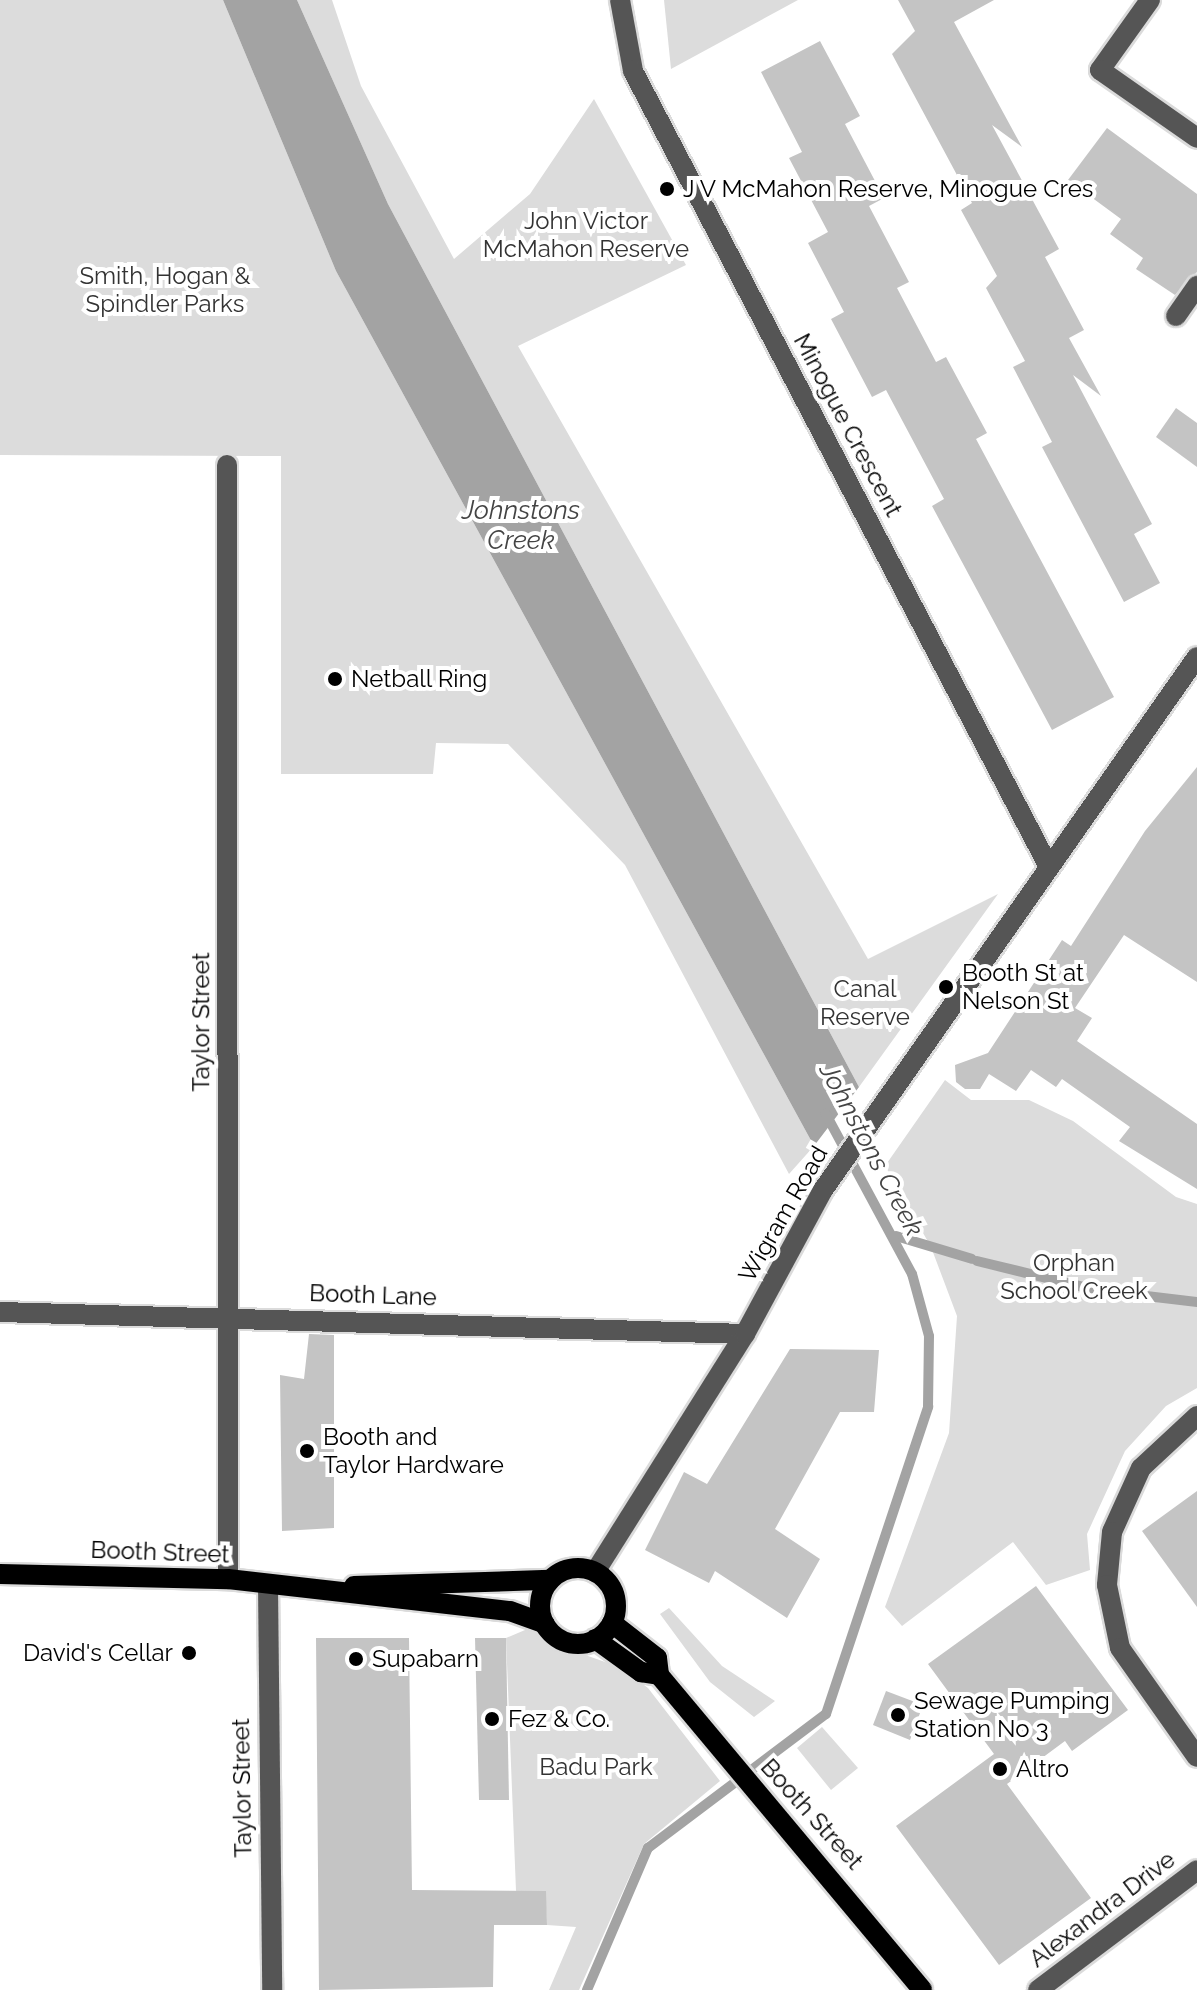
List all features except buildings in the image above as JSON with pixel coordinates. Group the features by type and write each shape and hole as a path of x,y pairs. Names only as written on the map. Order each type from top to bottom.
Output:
{"main road":[{"path":"571,1568 595,1572 612,1588 612,1623 595,1639 572,1643 545,1624 541,1602 550,1580 571,1568"},
{"name":"Booth Street","path":"0,1574 228,1579 510,1611 545,1624"},
{"name":"Booth Street","path":"318,1589 550,1580"},
{"name":"Booth Street","path":"612,1623 657,1658 659,1675 784,1828 845,1889 922,1990"},
{"name":"Booth Street","path":"595,1639 641,1672 659,1675"}],"street":[{"name":"Minogue Crescent","path":"620,0 633,71 1049,867"},
{"path":"1150,0 1100,70 1197,138"},
{"path":"1176,316 1197,286"},
{"name":"Taylor Street","path":"227,465 228,1579"},
{"name":"Wigram Road","path":"595,1572 745,1334 823,1190 1197,657"},
{"name":"Booth Lane","path":"0,1312 745,1334"},
{"path":"1197,1416 1141,1468 1112,1532 1107,1585 1120,1648 1197,1757"},
{"name":"Taylor Street","path":"268,1585 272,1990"},
{"name":"Alexandra Drive","path":"1038,1990 1197,1870"}],"green space":[{"name":"Smith, Hogan & Spindler Parks","path":"0,0 223,0 336,271 814,1146 789,1174 625,865 508,744 436,743 433,774 281,774 281,456 0,455"},
{"name":"Canal Reserve","path":"297,0 332,0 361,86 454,259 530,194 594,99 686,265 518,346 868,959 998,894 859,1087 388,204"},
{"path":"664,0 798,0 671,69"},
{"name":"Orphan School Creek","path":"945,1080 971,1100 1029,1100 1073,1121 1176,1197 1197,1204 1197,1388 1166,1406 1125,1451 1087,1534 1090,1570 1046,1585 1013,1542 902,1626 885,1607 949,1433 957,1316 931,1247 885,1166"},
{"path":"669,1608 722,1666 775,1701 754,1717 710,1682 660,1614"},
{"name":"Badu Park","path":"532,1627 557,1645 622,1668 648,1688 720,1781 644,1844 579,1990 549,1990 576,1927 547,1925 545,1891 516,1891 506,1638"},
{"path":"822,1727 858,1768 831,1790 797,1748"}],"water":[{"name":"Johnstons Creek","path":"223,0 297,0 388,204 859,1087 814,1146 336,271"}],"waterway":[{"name":"Johnstons Creek","path":"587,1990 648,1848 826,1714 928,1407 929,1336 912,1274 826,1114"},
{"name":"Orphan School Creek","path":"896,1236 972,1259"},
{"name":"Orphan School Creek","path":"977,1261 1096,1290 1197,1302"}],"place":[{"name":"J V McMahon Reserve, Minogue Cres","path":"667,189"},
{"name":"Netball Ring","path":"335,679"},
{"name":"Booth St at Nelson St","path":"946,987"},
{"name":"Booth and Taylor Hardware","path":"307,1451"},
{"name":"David's Cellar","path":"189,1653"},
{"name":"Supabarn","path":"356,1659"},
{"name":"Sewage Pumping Station No 3","path":"898,1715"},
{"name":"Fez & Co.","path":"492,1719"},
{"name":"Altro","path":"1000,1769"}],"park label":[{"name":"John Victor McMahon Reserve","path":"586,235"}]}
